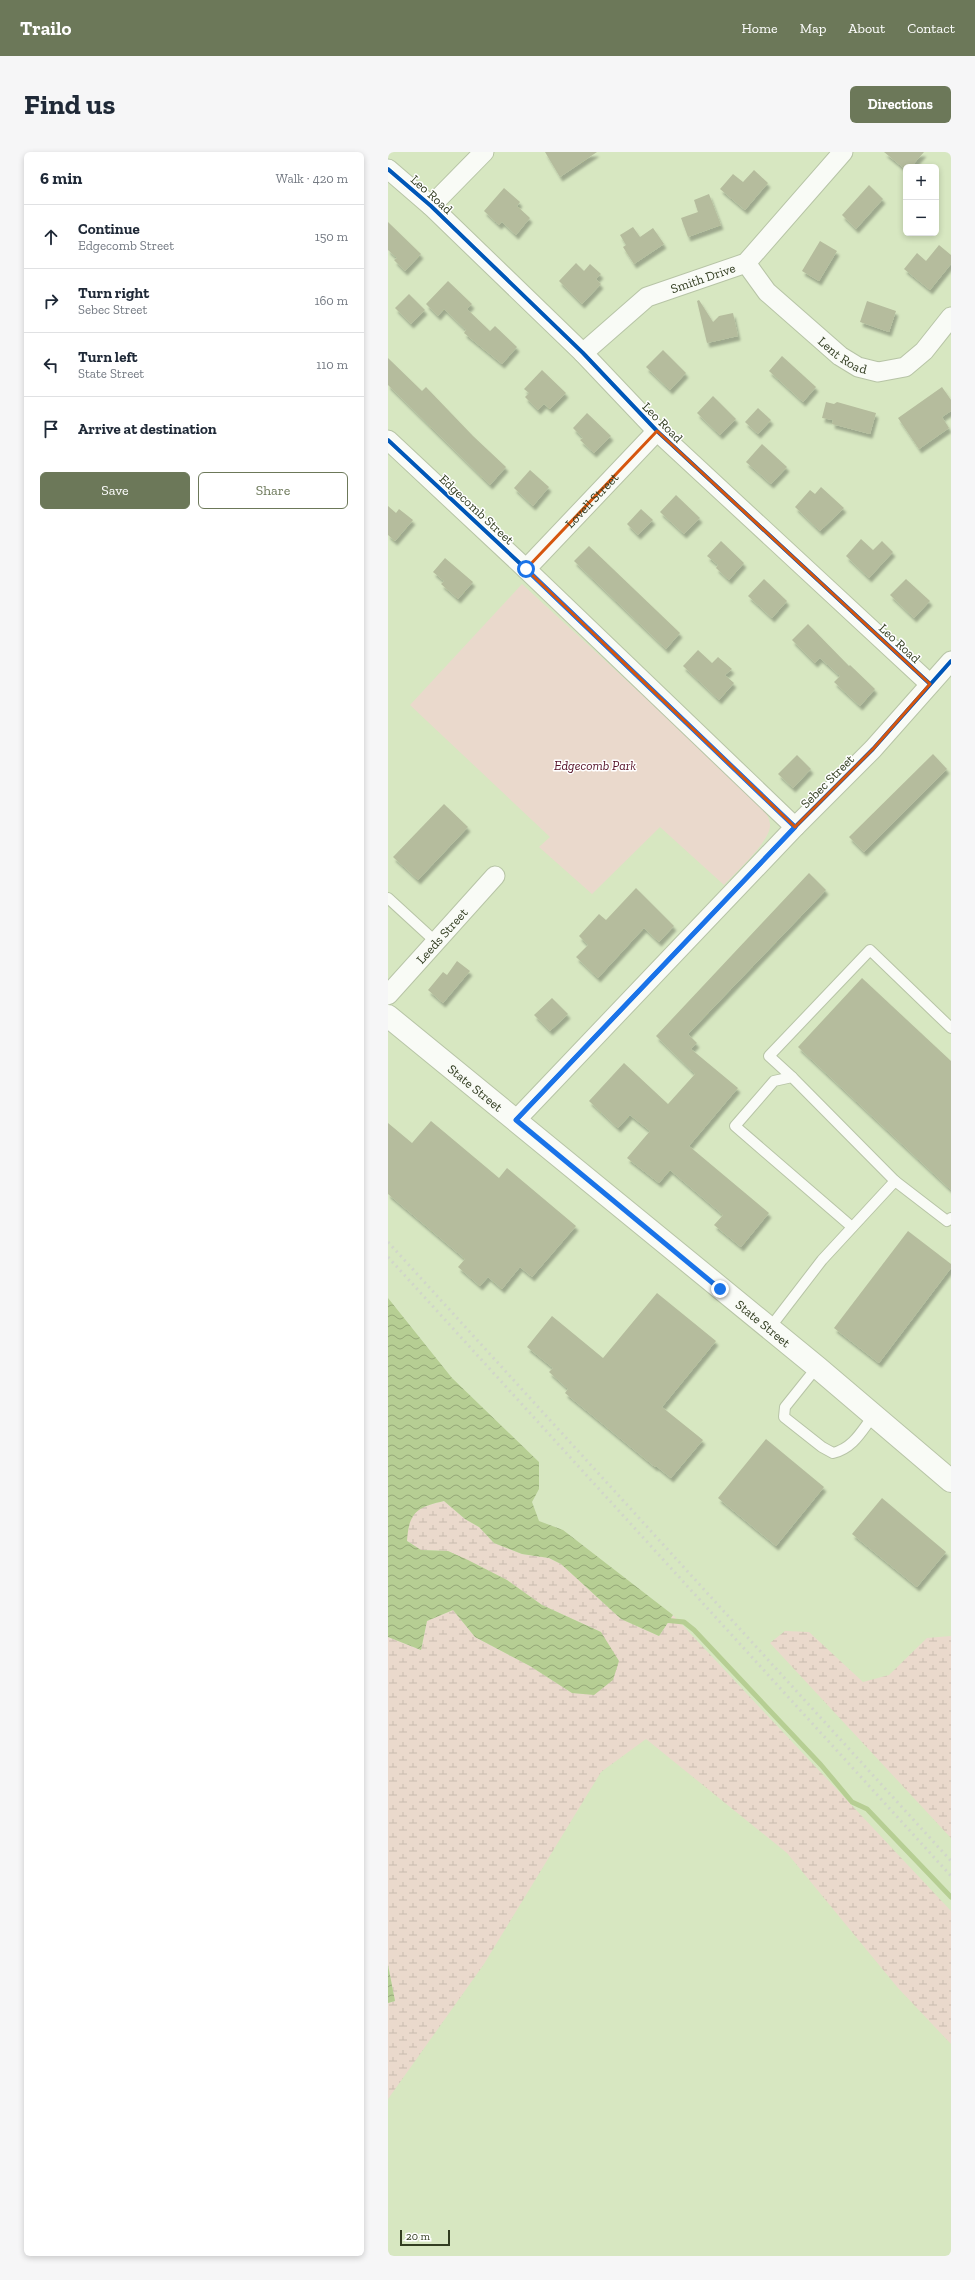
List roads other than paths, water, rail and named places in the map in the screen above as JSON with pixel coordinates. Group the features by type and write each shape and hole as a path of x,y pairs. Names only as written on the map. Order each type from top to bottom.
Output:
{"main road":[{"name":"State Street","path":"388,1016 817,1368 951,1481"}],"street":[{"path":"431,206 484,152"},
{"name":"Smith Drive","path":"583,353 647,297 746,263 843,152"},
{"name":"Leo Road","path":"388,169 431,206 583,353 657,431 930,684"},
{"name":"Lent Road","path":"746,263 767,292 840,356 858,367 878,372 905,367 924,351 951,317"},
{"name":"Lovell Street","path":"526,569 657,431"},
{"name":"Edgecomb Street","path":"388,440 526,569 795,827"},
{"name":"Sebec Street","path":"516,1120 795,827 873,749 951,661"},
{"name":"Leeds Street","path":"388,995 495,876"}],"lane":[{"path":"388,898 436,942"},
{"path":"951,1028 870,950 769,1056 792,1077 895,1181 946,1221 951,1218"},
{"path":"792,1077 774,1081 735,1126 852,1227"},
{"path":"769,1329 822,1260 895,1181"},
{"path":"817,1368 785,1407 784,1417 822,1447 833,1453 843,1451 852,1445 873,1416"}],"water":[{"path":"388,1298 452,1378 539,1462 539,1489 532,1502 539,1521 563,1530 673,1615 659,1636 621,1619 561,1564 549,1558 522,1554 494,1543 479,1527 465,1519 444,1501 427,1506 416,1512 410,1523 407,1541 421,1550 448,1551 468,1560 507,1580 542,1605 601,1632 619,1661 613,1680 594,1695 572,1693 530,1666 475,1637 453,1610 427,1621 421,1650 388,1637"},
{"path":"388,1965 395,2001 388,2003"}],"waterway":[{"path":"663,1620 684,1622 694,1630 821,1765 852,1802 867,1809 951,1897"}],"railway":[{"path":"388,1242 951,1861"},
{"path":"388,1257 951,1876"}],"park label":[{"name":"Edgecomb Park","path":"595,765"}]}
